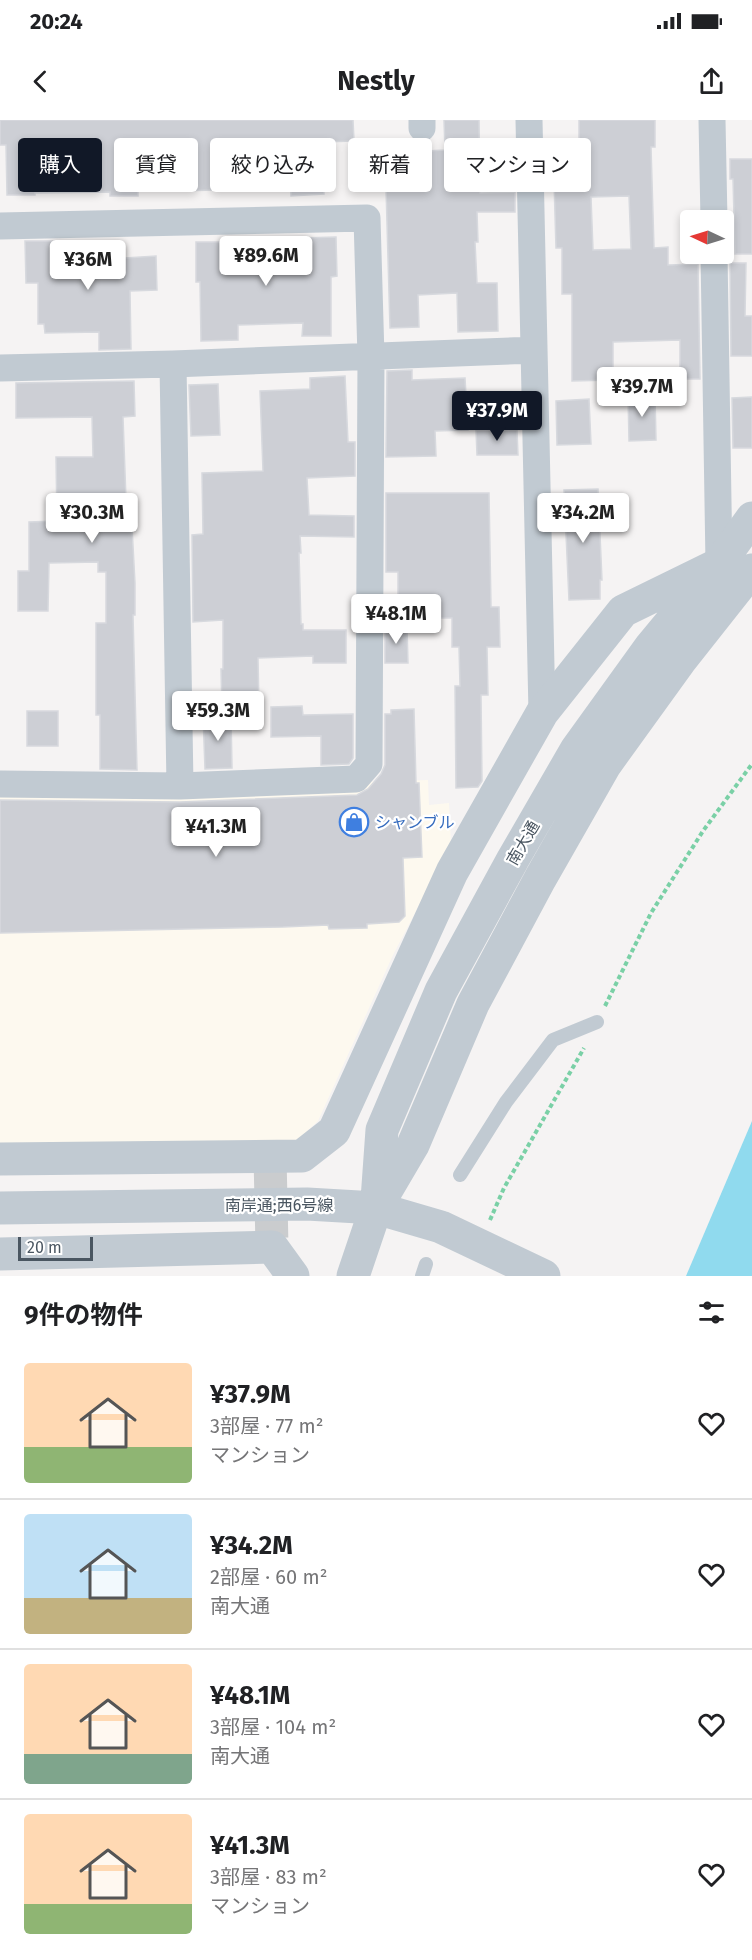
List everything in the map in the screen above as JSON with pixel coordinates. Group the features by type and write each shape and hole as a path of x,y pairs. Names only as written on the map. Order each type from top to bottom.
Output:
{"street":[{"path":"529,120 542,713"},
{"path":"712,120 714,210"},
{"path":"0,226 367,218 371,357 369,764 356,779 180,786 0,784"},
{"path":"714,264 719,564"},
{"path":"0,368 173,364 534,350"},
{"path":"173,364 180,786"},
{"name":"南大通","path":"376,1208 382,1130 441,991 576,750 651,646 719,564 752,518"},
{"path":"719,564 742,582"},
{"path":"0,1159 302,1155 334,1131 452,873 542,713 623,611 719,564"},
{"name":"南大通","path":"353,1276 376,1208 413,1144 473,1004 540,879 605,765 680,661 742,582"},
{"name":"南岸通;西6号線","path":"0,1208 307,1204 376,1208 441,1227 544,1276"},
{"path":"0,1254 272,1247 293,1276"}],"lane":[{"path":"460,1175 506,1102 553,1040 597,1022"}],"path":[{"path":"487,1249 504,1188 584,1048 651,913 703,831 752,764"}],"shaded area":[{"path":"428,780 429,805 449,803 451,844 393,955 318,1121 295,1142 0,1149 0,792"}],"water":[{"path":"752,1121 752,1276 686,1276"}],"building":[{"path":"0,120 353,120 354,138 348,138 348,141 336,142 336,138 210,138 210,190 198,190 198,138 114,138 114,192 138,192 138,196 110,196 110,192 7,195 6,145 0,145"},
{"path":"444,120 479,120 479,138 445,138"},
{"path":"579,120 655,120 655,147 651,147 654,248 668,247 668,265 698,264 700,379 680,379 680,340 613,342 613,380 572,381 572,294 562,294 562,248 556,248 554,192 591,192 591,138 579,138","holes":["629,196 631,249 593,250 591,197"]},
{"path":"444,150 444,192 515,192 515,212 477,212 478,242 475,242 477,283 497,283 498,331 458,332 457,293 418,295 419,327 390,328 386,192 432,192 432,151"},
{"path":"730,159 752,159 752,254 735,254 733,179 730,179"},
{"path":"291,192 324,192 324,194 291,196"},
{"path":"336,237 337,276 331,277 331,336 302,336 303,323 238,325 238,340 201,341 200,282 196,282 196,242 224,242 224,247 301,244 301,238"},
{"path":"25,241 57,241 57,253 109,251 109,259 156,256 157,290 130,291 131,349 99,350 99,332 45,333 44,324 38,324 38,283 26,283"},
{"path":"746,263 745,316 752,316 752,356 731,356 730,264"},
{"path":"412,370 412,380 465,378 468,430 435,431 436,456 386,457 387,371"},
{"path":"345,376 348,442 355,442 355,476 307,478 309,515 354,516 354,537 300,536 301,553 299,553 303,630 346,630 346,663 313,663 313,656 258,658 259,708 222,709 223,620 193,622 192,535 203,534 202,473 263,471 260,391 310,389 310,378"},
{"path":"134,381 135,416 123,417 127,527 132,527 135,583 135,615 133,615 137,770 100,769 100,715 96,715 96,623 106,623 106,572 98,572 98,562 49,563 48,611 18,611 18,571 29,571 29,522 57,521 56,457 93,457 92,417 16,418 16,383"},
{"path":"218,384 220,435 191,436 189,385"},
{"path":"628,395 655,395 656,440 629,441"},
{"path":"752,397 752,448 733,448 732,398"},
{"path":"589,399 591,444 557,445 556,401"},
{"path":"476,430 517,430 518,455 477,455"},
{"path":"598,489 602,580 600,580 600,599 569,600 564,490"},
{"path":"386,493 489,493 491,607 499,607 500,647 487,647 488,695 481,695 482,781 478,787 456,788 455,686 460,686 459,647 452,647 452,618 398,618 398,572 386,572"},
{"path":"385,627 407,627 408,663 385,663"},
{"path":"302,706 303,715 353,714 353,758 349,764 321,765 321,736 271,737 271,707"},
{"path":"414,709 416,783 419,783 422,857 403,858 405,916 399,922 367,924 367,928 329,929 328,925 0,933 0,800 180,802 357,795 368,789 381,774 385,765 385,714 391,714 391,710"},
{"path":"27,711 58,711 58,746 27,746"},
{"path":"203,715 231,715 232,768 205,769"}],"tunnel":[{"path":"270,1156 272,1247"}],"place":[{"name":"シャンブル","path":"354,822"}]}
